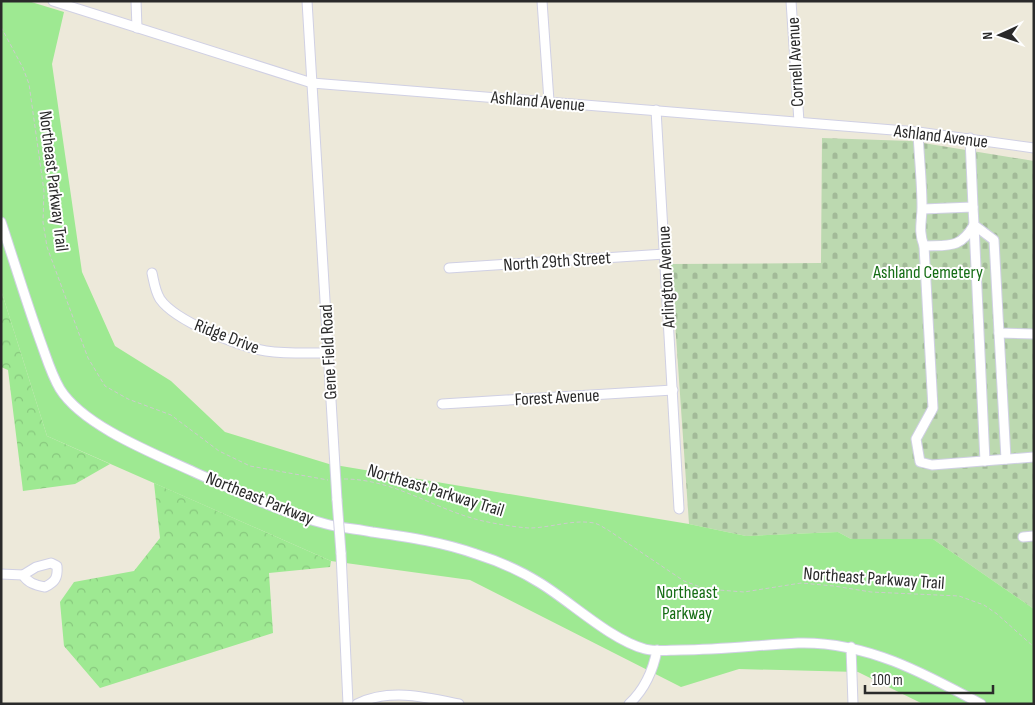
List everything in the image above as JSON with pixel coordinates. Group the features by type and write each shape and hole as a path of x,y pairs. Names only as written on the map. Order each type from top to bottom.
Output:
{"street":[{"name":"Ashland Avenue","path":"53,1 312,83 918,132 1034,148"},
{"path":"136,1 137,28"},
{"name":"Gene Field Road","path":"307,1 338,500 348,704"},
{"path":"542,1 549,101"},
{"name":"Cornell Avenue","path":"791,1 799,122"},
{"name":"Arlington Avenue","path":"656,110 679,509"},
{"path":"918,132 922,209 920,228 924,246 933,408 916,439 916,450 920,462 932,466 1034,457"},
{"path":"970,138 985,461"},
{"path":"922,209 973,207"},
{"name":"Northeast Parkway","path":"1,222 24,296 47,360 60,388 75,407 91,419 160,456 267,505 298,516 329,525 405,536 450,546 475,553 513,568 540,583 615,635 646,649 696,650 812,643 851,648 900,663 981,704"},
{"path":"924,246 957,244 962,241 974,225"},
{"path":"974,225 994,240 1006,459"},
{"name":"North 29th Street","path":"450,268 665,254"},
{"name":"Ridge Drive","path":"152,273 155,289 161,300 183,318 215,335 265,351 328,353"},
{"path":"999,333 1034,334"},
{"name":"Forest Avenue","path":"442,404 673,390"},
{"path":"1023,537 1034,536"},
{"path":"1,574 23,574"},
{"path":"851,648 853,704"},
{"path":"628,704 645,684 654,666 657,650"},
{"path":"357,704 364,700 418,695 459,704"}],"path":[{"name":"Northeast Parkway Trail","path":"1,28 24,68 29,84 44,191 43,222 47,247 88,358 105,386 128,399 171,415 219,450 250,466 325,480 354,479 382,483 461,515 484,521 529,528 594,523 608,530 684,581 706,588 744,592 802,583 871,592 959,596 972,600 990,610 1034,647"}],"green space":[{"name":"Northeast Parkway","path":"1,1 28,1 64,12 52,64 82,272 115,346 171,381 225,432 329,464 689,524 746,536 838,532 851,539 933,539 1034,609 1034,704 923,704 858,672 739,669 681,687 470,580 331,561 47,436 1,290"},
{"name":"Ashland Cemetery","path":"822,138 911,141 1034,161 1034,609 933,539 851,539 838,532 746,536 689,524 671,264 821,263"},
{"path":"1,290 47,436 110,464 75,484 23,491 8,370 1,367"},
{"path":"154,483 331,561 330,567 269,573 273,633 100,688 64,646 60,602 74,582 134,571 160,538"}]}
